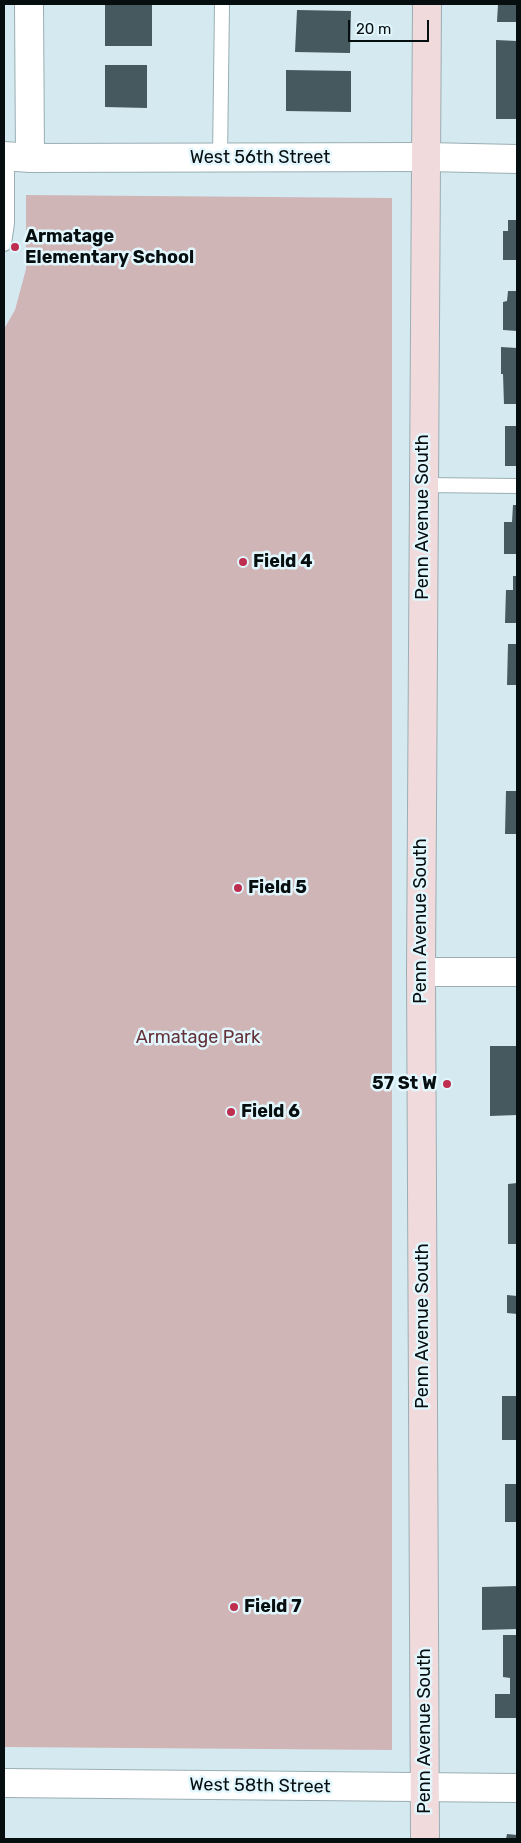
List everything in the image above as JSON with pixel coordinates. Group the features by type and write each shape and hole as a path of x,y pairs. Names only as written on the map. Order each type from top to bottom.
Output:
{"main road":[{"name":"Penn Avenue South","path":"425,1839 421,972 428,4"}],"street":[{"path":"13,156 29,4"},
{"name":"West 56th Street","path":"13,156 517,159"},
{"path":"421,972 517,972"},
{"name":"West 58th Street","path":"4,1783 517,1788"}],"lane":[{"path":"220,158 222,130 222,4"},
{"path":"4,244 13,156"},
{"path":"424,485 517,486"}],"green space":[{"name":"Armatage Park","path":"26,195 392,198 392,1750 4,1747 4,329 15,310 26,269"}],"building":[{"path":"105,4 152,4 152,46 105,46"},
{"path":"498,4 517,4 517,22 497,22"},
{"path":"297,10 351,11 350,53 295,52"},
{"path":"496,40 517,41 517,119 496,119"},
{"path":"105,65 147,65 147,108 105,107"},
{"path":"286,70 351,71 351,112 286,111"},
{"path":"508,220 517,220 517,260 503,260 503,231 508,231"},
{"path":"508,291 517,291 517,331 503,330 503,302 507,301"},
{"path":"501,347 517,348 517,404 504,404"},
{"path":"505,426 517,426 517,466 505,466"},
{"path":"513,505 517,505 517,554 504,554 504,522 512,522"},
{"path":"513,576 517,576 517,623 505,623 506,590 513,590"},
{"path":"508,644 517,644 517,685 507,685"},
{"path":"506,791 517,791 517,834 505,834"},
{"path":"490,1046 517,1046 517,1115 490,1116"},
{"path":"517,1183 517,1244 508,1244 508,1184"},
{"path":"507,1295 517,1296 517,1314 507,1313"},
{"path":"502,1396 517,1396 517,1440 502,1440"},
{"path":"505,1484 517,1484 517,1522 505,1522"},
{"path":"517,1586 517,1629 482,1630 482,1587"},
{"path":"503,1635 517,1635 517,1718 495,1718 495,1694 510,1694 510,1678 503,1677"},
{"path":"507,1834 517,1835 517,1839 506,1839"}],"place":[{"name":"Armatage Elementary School","path":"15,247"},
{"name":"Field 4","path":"243,562"},
{"name":"Field 5","path":"238,888"},
{"name":"57 St W","path":"447,1084"},
{"name":"Field 6","path":"231,1112"},
{"name":"Field 7","path":"234,1607"}]}
